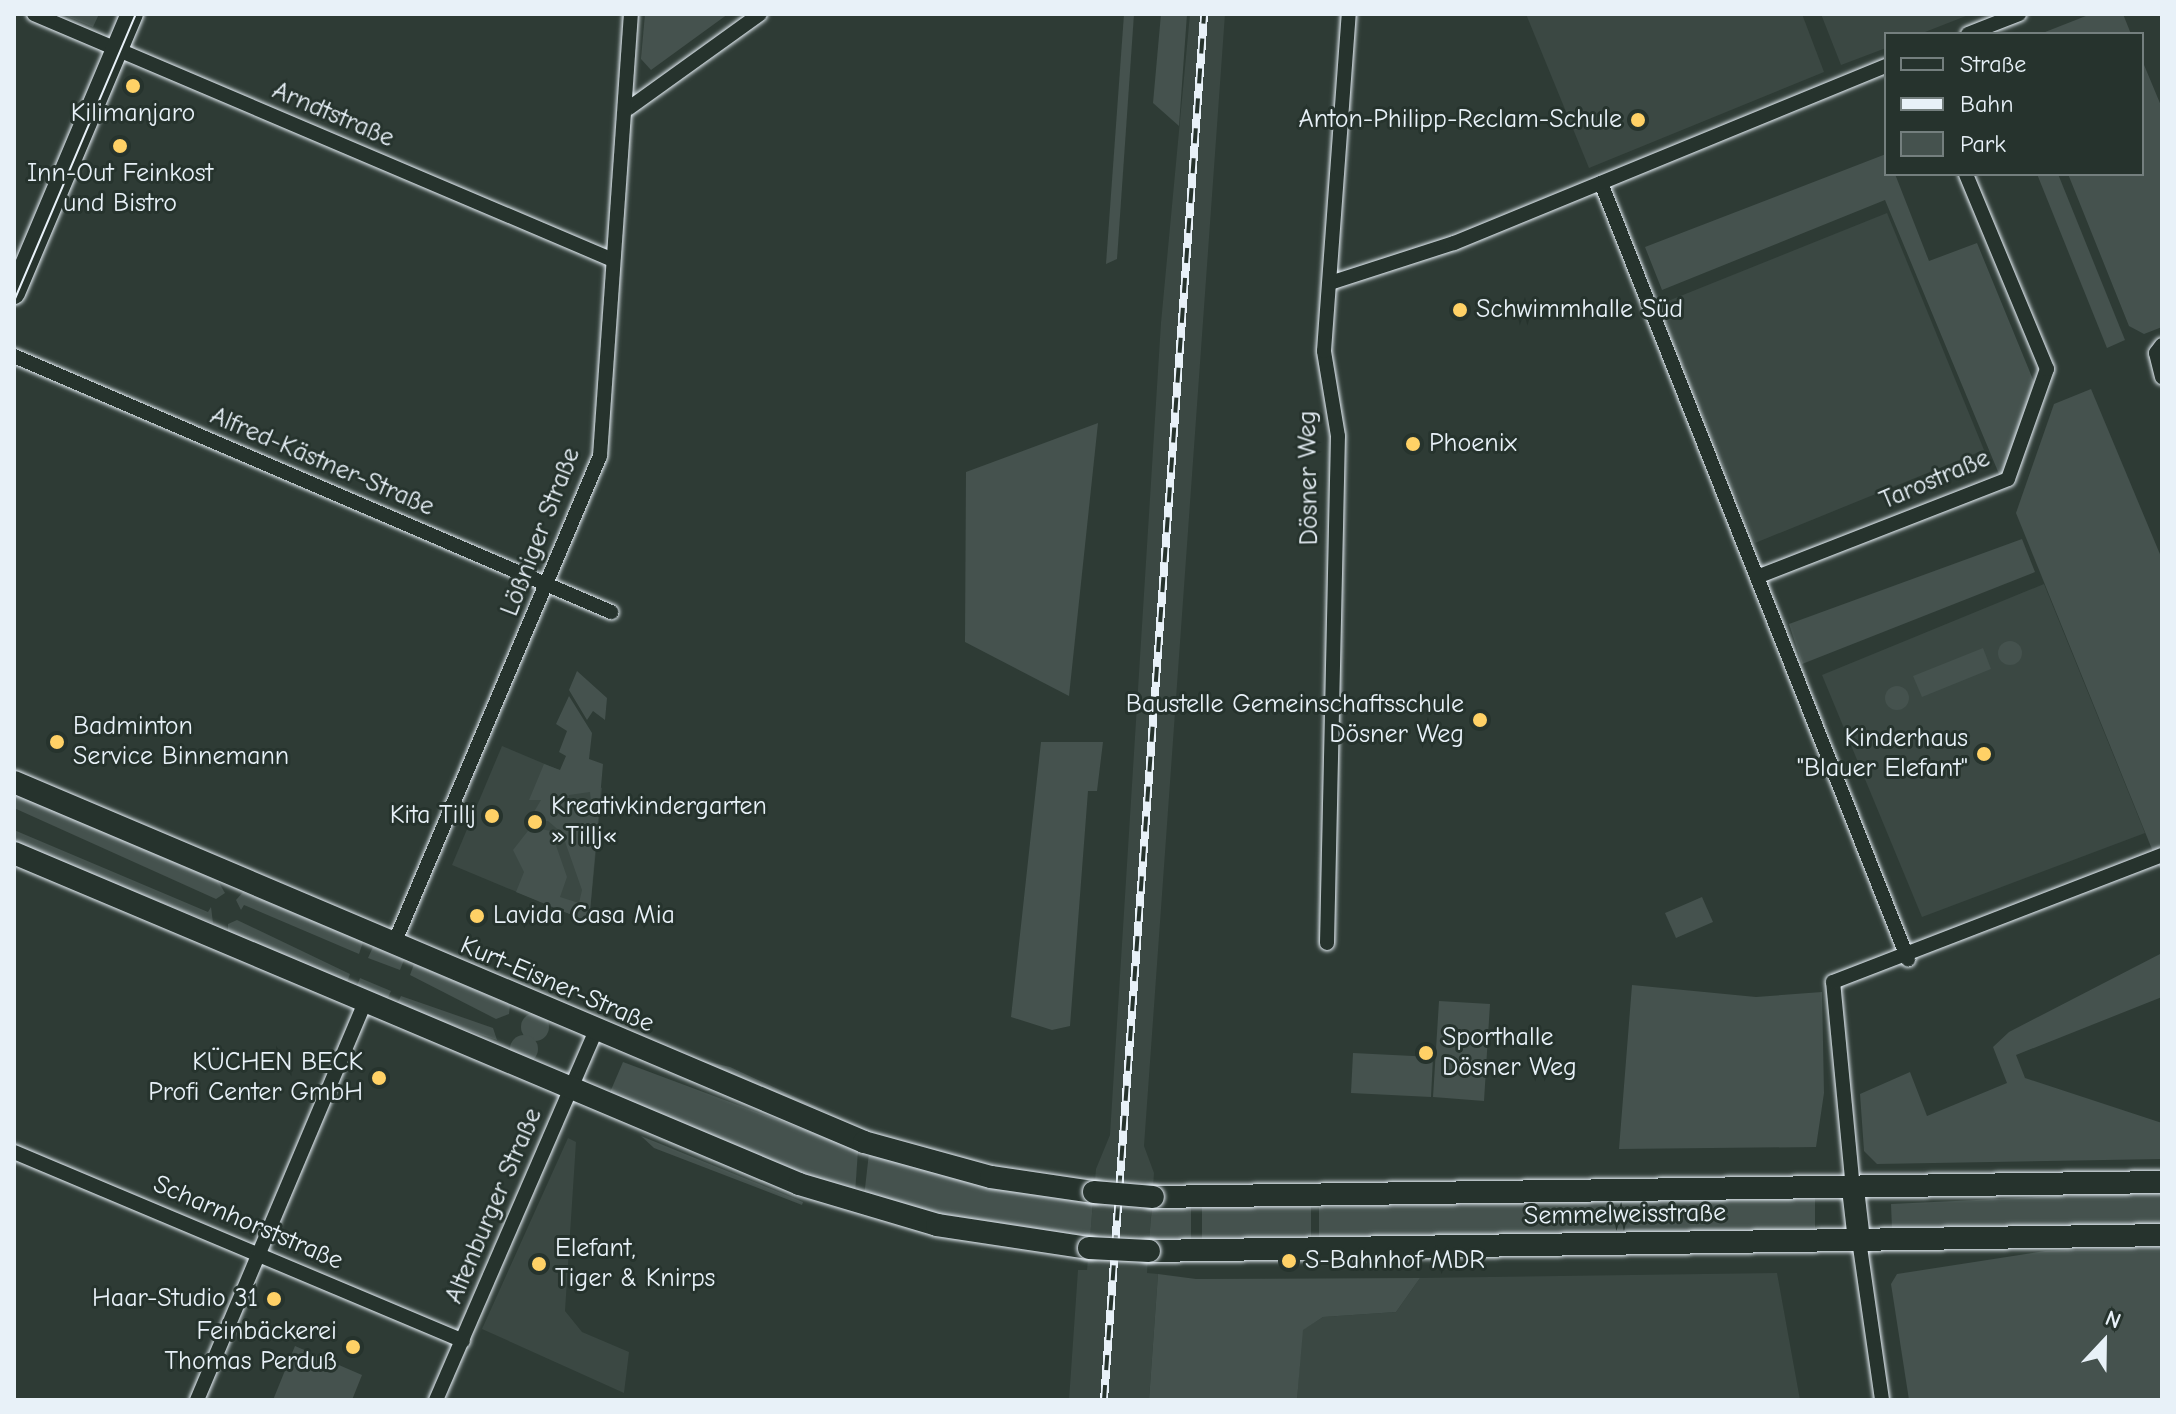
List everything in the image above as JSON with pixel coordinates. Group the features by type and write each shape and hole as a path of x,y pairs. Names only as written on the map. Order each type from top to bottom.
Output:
{"main road":[{"path":"14,293 132,14"},
{"name":"Kurt-Eisner-Straße","path":"14,782 393,946 886,1149 991,1177 1094,1192"},
{"path":"14,853 569,1090"},
{"name":"Semmelweisstraße","path":"569,1090 860,1204 937,1225 1089,1248 1149,1251 2162,1235"},
{"name":"Semmelweisstraße","path":"1094,1192 1153,1197 1853,1189 2162,1182"},
{"path":"1853,1189 1859,1240"}],"street":[{"name":"Arndtstraße","path":"34,14 613,260"},
{"name":"Lößniger Straße","path":"393,946 600,456 613,260 629,108 631,14"},
{"path":"629,108 760,14"},
{"name":"Dösner Weg","path":"1327,943 1338,436 1324,351 1349,14"},
{"path":"1973,32 2019,14"},
{"path":"1330,283 1425,254 1884,67"},
{"name":"Tarostraße","path":"1757,577 2008,479 2047,369 1967,176"},
{"path":"1601,183 1908,959"},
{"path":"2162,345 2156,353 2162,377"},
{"name":"Alfred-Kästner-Straße","path":"14,356 611,612"},
{"path":"1853,1189 1833,982 1908,959 2162,855"},
{"path":"197,1400 365,1003"},
{"name":"Altenburger Straße","path":"436,1400 596,1031"},
{"name":"Scharnhorststraße","path":"14,1152 463,1341"},
{"path":"1859,1240 1882,1400"}],"shaded area":[{"path":"1190,14 1225,14 1144,1146 1154,1173 1147,1273 1158,1274 1149,1400 1069,1400 1078,1270 1087,1270 1096,1169 1110,1135 1161,323"},
{"name":"Anton-Philipp-Reclam-Schule","path":"1526,14 1802,14 1824,72 1589,168"},
{"path":"1821,14 1971,14 1925,32 1884,32 1884,49 1841,65"},
{"path":"1887,213 1984,450 1755,543 1658,305"},
{"name":"Kinderhaus \"Blauer Elefant\"","path":"2044,584 2145,833 1922,917 1822,675"},
{"name":"Kreativkindergarten »Tillj«","path":"502,746 602,788 589,922 452,865"},
{"name":"Elefant, Tiger & Knirps","path":"568,1138 576,1142 565,1311 582,1332 629,1352 624,1393 482,1329"},
{"path":"1777,1273 1800,1400 1297,1400 1302,1330 1323,1317 1396,1312 1420,1278"}],"green space":[{"path":"62,14 99,14 93,27"},
{"path":"645,14 728,14 651,70 641,59"},
{"path":"1124,14 1134,14 1117,259 1106,264"},
{"path":"1161,14 1187,14 1179,126 1153,103"},
{"path":"2091,14 2123,14 2130,32 2045,32"},
{"path":"2144,65 2162,108 2162,327 2144,334 2129,326 2069,176 2144,176"},
{"path":"1884,155 1884,176 1896,176 1929,261 1977,243 2034,382 2006,472 1999,474 1885,200 1662,290 1645,247"},
{"path":"2038,176 2059,176 2125,340 2107,348"},
{"path":"2091,389 2162,559 2162,874 2016,513 2054,404"},
{"path":"1098,423 1069,696 965,642 966,472"},
{"path":"2022,539 2035,572 1802,664 1789,624"},
{"path":"2010,641 2019,644 2022,653 2019,662 2010,665 2001,662 1998,653 2001,644"},
{"path":"1983,648 1991,669 1922,697 1913,676"},
{"path":"577,671 607,698 605,720 593,711 587,720 569,690"},
{"path":"1897,686 1906,689 1909,698 1906,707 1897,710 1888,707 1885,698 1888,689"},
{"path":"569,696 592,733 589,759 603,764 589,922 516,892 524,872 513,850 531,827 551,831 567,877 560,897 579,903 582,890 562,833 548,821 528,822 541,800 529,800 544,764 560,770 566,756 559,752 567,731 556,724","holes":["590,792 591,802 566,805 569,795"]},
{"path":"1041,742 1103,742 1097,791 1088,791 1070,1026 1052,1030 1011,1017"},
{"path":"14,794 218,881 225,893 216,899 14,808"},
{"path":"14,830 208,912 211,907 213,923 14,844"},
{"path":"243,892 363,942 359,954 244,905 241,910 236,900"},
{"path":"1702,897 1713,922 1676,938 1665,913"},
{"path":"237,920 350,974 346,985 228,934 228,924"},
{"path":"373,947 404,960 400,970 368,958"},
{"path":"2162,953 2162,997 2016,1055 2025,1078 2162,1123 2162,1159 1877,1164 1864,1151 1860,1094 1910,1072 1927,1116 2007,1083 1993,1047 2009,1032"},
{"path":"414,964 510,1005 509,1014 496,1019 410,975"},
{"path":"360,978 391,991 386,1002 356,989"},
{"path":"1632,985 1756,997 1822,992 1824,1093 1816,1147 1619,1149"},
{"path":"401,996 493,1028 497,1040 396,1006"},
{"path":"1439,1001 1490,1004 1484,1101 1433,1097"},
{"path":"535,1013 545,1017 549,1027 545,1037 535,1041 525,1037 521,1027 525,1017"},
{"path":"524,1035 534,1039 538,1049 534,1059 524,1063 514,1059 510,1049 514,1039"},
{"path":"1353,1053 1433,1057 1431,1097 1351,1093"},
{"path":"696,1059 730,1067 834,1115 788,1097"},
{"path":"623,1062 858,1150 855,1194 608,1097"},
{"path":"641,1136 803,1202 802,1205 654,1148"},
{"path":"869,1153 975,1183 1093,1201 1090,1239 977,1224 864,1197"},
{"path":"2162,1191 2162,1225 1892,1229 1891,1204"},
{"path":"1815,1198 1815,1231 1319,1240 1319,1207"},
{"path":"1152,1206 1191,1207 1191,1241 1149,1241"},
{"path":"1202,1207 1311,1207 1311,1240 1202,1241"},
{"path":"2162,1247 2162,1400 1909,1400 1891,1284 1897,1274 2045,1251"},
{"path":"1158,1274 1196,1279 1420,1278 1396,1312 1323,1317 1303,1330 1297,1400 1149,1400"},
{"path":"295,1346 362,1375 352,1400 273,1400"}],"tram line":[{"path":"14,301 136,14"}],"railway":[{"path":"1104,1400 1204,14"}],"place":[{"name":"Kilimanjaro","path":"133,86"},
{"name":"Anton-Philipp-Reclam-Schule","path":"1638,120"},
{"name":"Inn-Out Feinkost und Bistro","path":"120,146"},
{"name":"Schwimmhalle Süd","path":"1460,310"},
{"name":"Phoenix","path":"1413,444"},
{"name":"Baustelle Gemeinschaftsschule Dösner Weg","path":"1480,720"},
{"name":"Badminton Service Binnemann","path":"57,742"},
{"name":"Kinderhaus \"Blauer Elefant\"","path":"1984,754"},
{"name":"Kita Tillj","path":"492,816"},
{"name":"Kreativkindergarten »Tillj«","path":"535,822"},
{"name":"Lavida Casa Mia","path":"477,916"},
{"name":"Sporthalle Dösner Weg","path":"1426,1053"},
{"name":"KÜCHEN BECK Profi Center GmbH","path":"379,1078"},
{"name":"S-Bahnhof MDR","path":"1289,1261"},
{"name":"Elefant, Tiger & Knirps","path":"539,1264"},
{"name":"Haar-Studio 31","path":"274,1299"},
{"name":"Feinbäckerei Thomas Perduß","path":"353,1347"}]}
